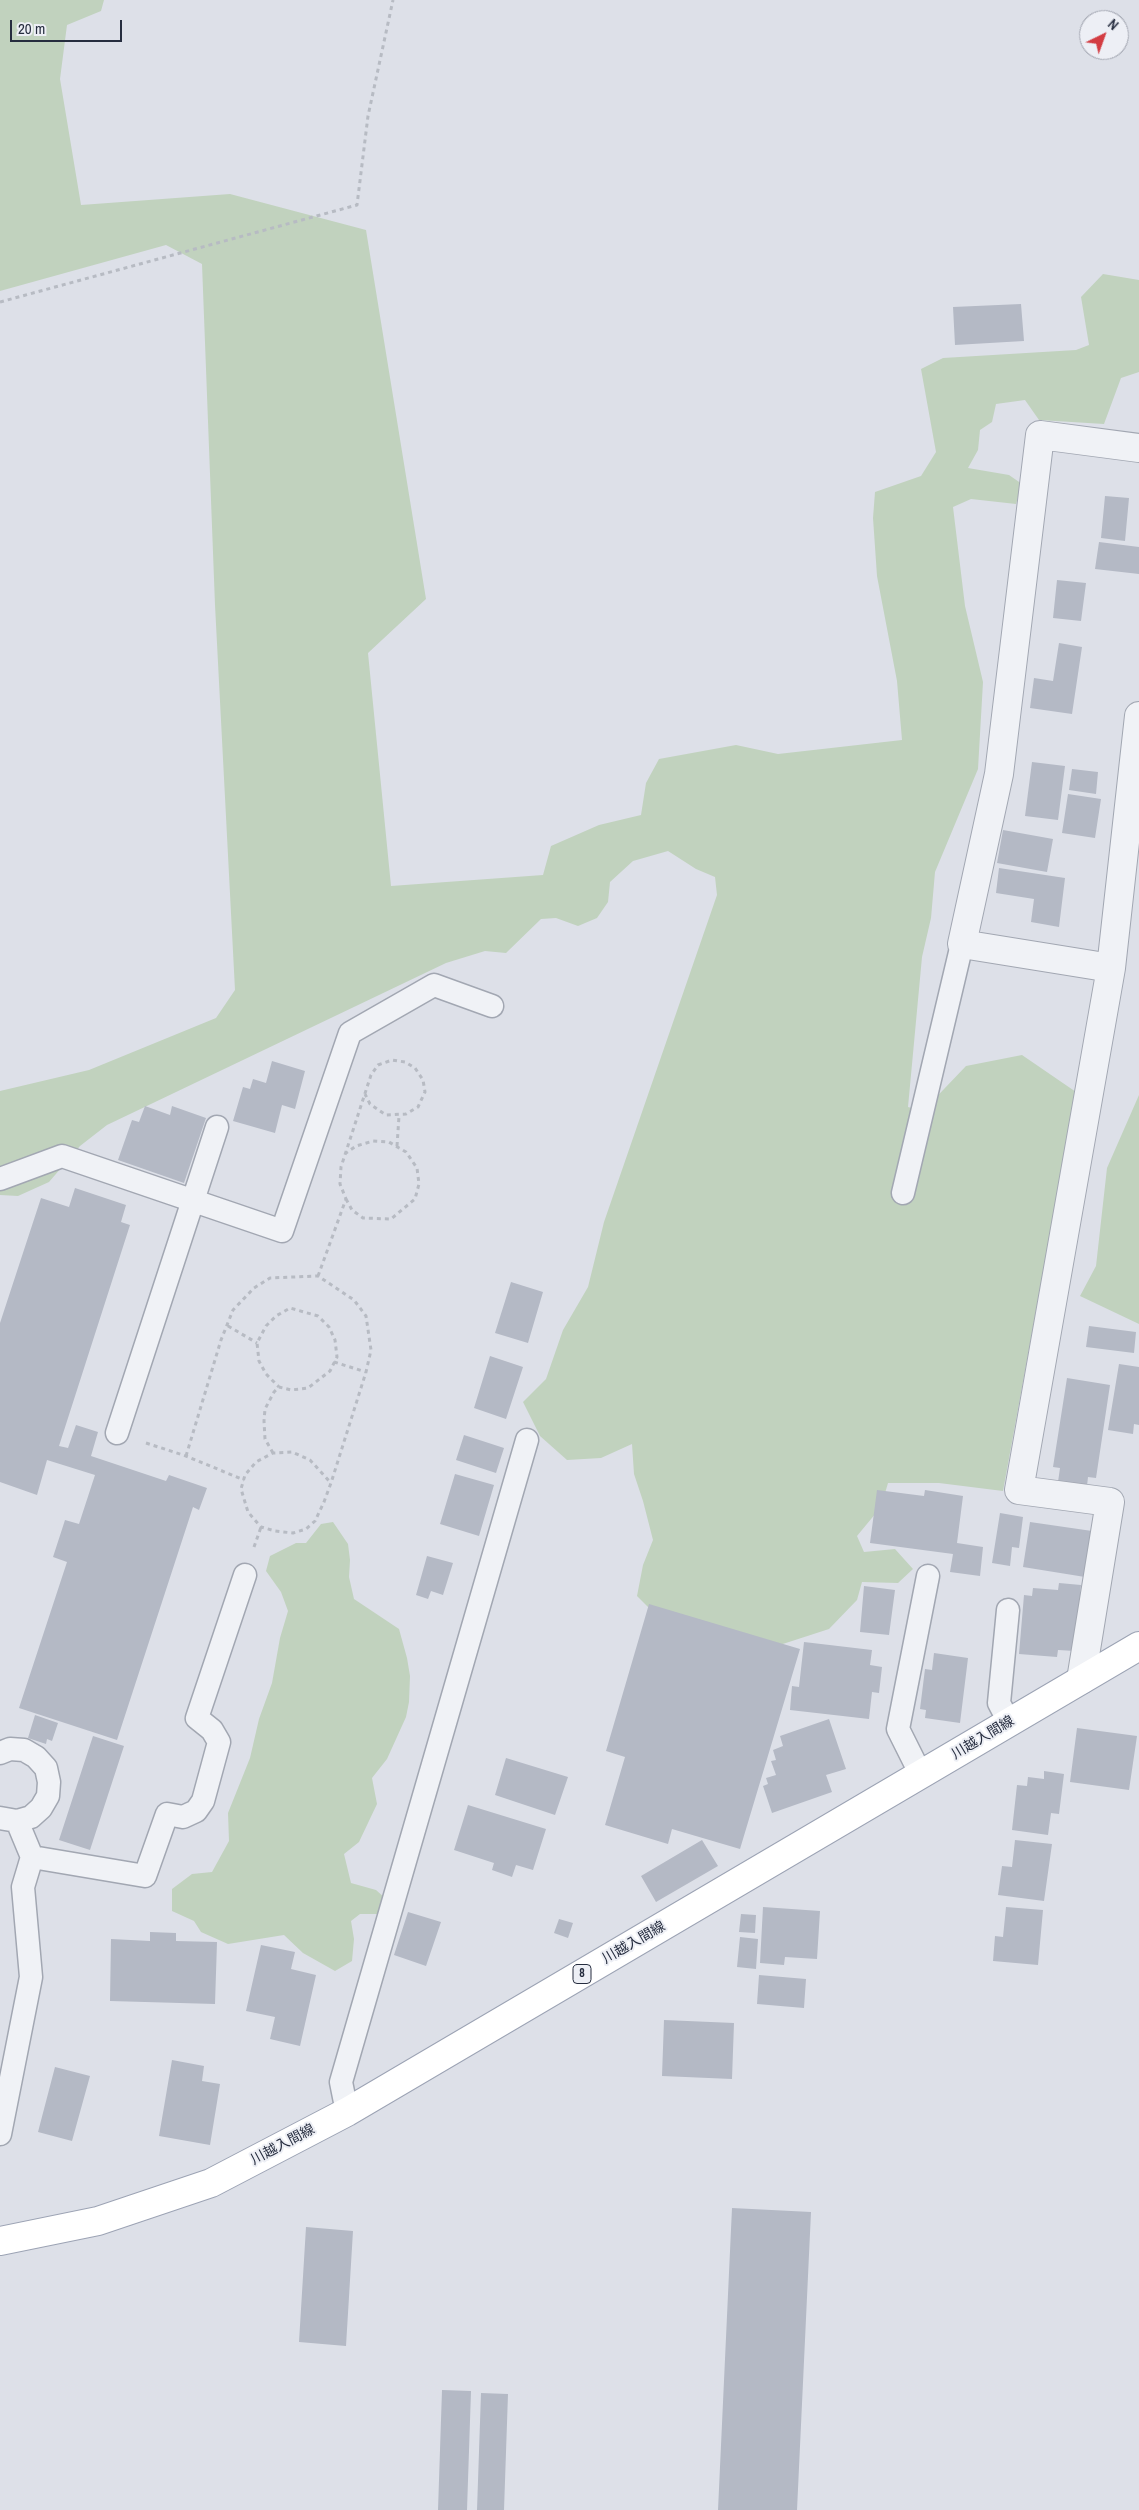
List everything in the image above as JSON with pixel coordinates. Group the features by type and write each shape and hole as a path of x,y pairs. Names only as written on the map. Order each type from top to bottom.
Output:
{"main road":[{"name":"川越入間線","path":"0,2241 98,2221 211,2183 346,2112 1139,1646"}],"street":[{"path":"1111,968 962,944 999,774 1040,435 1139,448"},
{"path":"1080,1680 1110,1502 1019,1490 1111,968 1139,716"}],"lane":[{"path":"903,1193 962,944"},
{"path":"0,1179 62,1156 282,1232 350,1033 434,985 492,1006"},
{"path":"117,1433 218,1127"},
{"path":"346,2112 341,2082 527,1440"},
{"path":"32,1857 145,1876 167,1814 183,1817 196,1811 203,1801 220,1742 212,1730 197,1718 245,1575"},
{"path":"921,1774 898,1729 928,1576"},
{"path":"1008,1610 998,1703 1009,1722"},
{"path":"0,1752 24,1750 36,1757 46,1768 50,1782 48,1796 41,1808 31,1817 9,1820 32,1857 23,1887 31,1977 0,2134"}],"path":[{"path":"0,302 357,205 368,116 393,0"},
{"path":"346,1154 356,1146 373,1141 389,1142 397,1146 406,1152 417,1168 419,1184 415,1199 408,1207 391,1219 363,1218 352,1210 346,1200 340,1184 341,1167 371,1075 378,1065 392,1060 405,1062 415,1068 423,1080 425,1092 418,1107 400,1116 386,1116 370,1104 366,1094"},
{"path":"397,1146 400,1116"},
{"path":"318,1276 346,1200"},
{"path":"186,1456 218,1349 233,1310 254,1288 270,1278 318,1276 354,1300 366,1316 371,1350 366,1372 331,1483 314,1521 306,1529 293,1534 261,1527 248,1512 241,1489 245,1475 256,1462 273,1453 292,1452 310,1460 331,1483"},
{"path":"290,1308 305,1311 318,1316 329,1327 335,1340 337,1357 334,1362 330,1371 308,1388 292,1390 279,1386 266,1374 259,1361 257,1343 266,1326 276,1316 290,1308"},
{"path":"228,1326 257,1343"},
{"path":"334,1362 366,1372"},
{"path":"273,1453 265,1439 265,1409 279,1386"},
{"path":"117,1433 186,1456 244,1480"}],"green space":[{"path":"0,0 104,0 101,11 67,25 60,79 81,205 230,194 366,230 426,599 368,653 391,886 543,875 551,846 599,825 641,815 646,783 659,759 736,745 778,754 902,740 897,681 877,576 873,518 875,492 921,476 936,452 921,369 943,358 1076,350 1089,345 1081,297 1103,274 1139,280 1139,372 1121,378 1104,424 1039,420 1025,400 996,404 992,422 980,430 978,450 968,468 1009,475 1022,484 1016,504 971,499 953,507 965,606 983,682 978,769 935,872 931,918 922,957 908,1107 923,1111 966,1066 1022,1055 1076,1092 1003,1491 939,1483 888,1483 881,1507 857,1536 864,1552 895,1549 913,1569 898,1583 862,1582 857,1600 829,1629 752,1654 677,1636 637,1596 643,1565 653,1540 634,1474 632,1444 601,1458 567,1460 540,1436 523,1402 546,1379 563,1330 588,1287 604,1222 717,895 715,877 696,869 668,851 633,861 610,882 608,902 597,918 578,926 556,918 541,919 506,953 485,951 446,963 107,1125 80,1146 49,1182 18,1196 0,1195 0,1091 89,1070 216,1018 235,990 215,605 202,264 166,245 0,291"},
{"path":"1139,1095 1139,1324 1080,1296 1096,1266 1107,1168"},
{"path":"333,1522 348,1544 350,1560 349,1577 354,1599 399,1629 410,1676 409,1702 406,1717 387,1759 372,1778 377,1804 359,1842 344,1854 351,1883 376,1890 385,1898 382,1914 360,1914 351,1921 354,1939 352,1961 335,1971 303,1953 284,1935 228,1944 201,1932 194,1921 172,1911 172,1889 192,1874 212,1872 229,1841 228,1813 250,1758 259,1719 272,1683 280,1638 288,1611 281,1592 266,1571 270,1556 296,1543 306,1543 321,1524"}],"building":[{"path":"1021,304 1024,341 955,345 953,307"},
{"path":"1105,496 1129,498 1125,541 1101,538"},
{"path":"1099,542 1139,547 1139,574 1095,569"},
{"path":"1057,580 1086,583 1081,621 1053,618"},
{"path":"1059,643 1082,647 1072,714 1030,708 1034,678 1053,681"},
{"path":"1032,762 1065,766 1058,820 1025,816"},
{"path":"1072,769 1098,772 1096,794 1069,790"},
{"path":"1068,794 1101,799 1095,838 1062,833"},
{"path":"1003,830 1053,839 1047,872 997,863"},
{"path":"999,868 1065,878 1059,927 1031,922 1034,899 996,893"},
{"path":"272,1061 305,1071 295,1109 282,1105 275,1133 233,1121 243,1087 250,1089 253,1079 266,1083"},
{"path":"145,1106 170,1115 172,1106 206,1118 184,1183 118,1160 132,1120 139,1122"},
{"path":"75,1188 126,1205 121,1222 130,1225 59,1446 68,1448 76,1425 98,1432 91,1456 166,1481 169,1475 207,1488 199,1510 193,1507 117,1740 19,1708 67,1562 53,1557 65,1520 79,1524 95,1475 47,1460 37,1495 0,1482 0,1323 41,1198 69,1207"},
{"path":"511,1282 543,1292 528,1343 495,1333"},
{"path":"1089,1326 1136,1332 1134,1353 1086,1347"},
{"path":"490,1356 523,1367 506,1419 474,1408"},
{"path":"1119,1364 1139,1367 1139,1425 1134,1424 1133,1434 1108,1430"},
{"path":"1067,1378 1110,1385 1096,1478 1088,1477 1087,1486 1058,1482 1060,1468 1053,1467"},
{"path":"464,1435 504,1448 496,1473 456,1460"},
{"path":"455,1474 494,1485 479,1536 440,1524"},
{"path":"877,1490 924,1496 925,1490 963,1496 957,1543 983,1547 980,1576 950,1572 953,1554 870,1543"},
{"path":"1000,1513 1023,1517 1019,1548 1012,1547 1010,1566 992,1563"},
{"path":"1030,1522 1092,1531 1085,1577 1023,1567"},
{"path":"427,1556 453,1563 443,1595 431,1591 428,1599 416,1595"},
{"path":"1059,1583 1081,1585 1075,1651 1058,1650 1057,1657 1019,1654 1024,1595 1032,1596 1033,1588 1058,1590"},
{"path":"864,1586 895,1590 889,1635 860,1632"},
{"path":"649,1604 800,1649 740,1849 672,1829 668,1844 605,1825 625,1757 606,1751"},
{"path":"804,1642 872,1650 870,1665 882,1667 879,1693 872,1692 869,1719 790,1710 792,1686 799,1687"},
{"path":"934,1653 968,1658 960,1723 925,1718 926,1710 920,1709 925,1669 932,1670"},
{"path":"35,1715 58,1723 52,1741 47,1739 46,1744 28,1738"},
{"path":"829,1719 846,1769 826,1775 832,1792 772,1813 763,1786 768,1784 766,1778 776,1775 771,1761 776,1760 773,1750 783,1746 780,1736"},
{"path":"1077,1728 1137,1736 1129,1790 1070,1782"},
{"path":"93,1736 124,1746 90,1850 59,1840"},
{"path":"506,1758 568,1777 555,1815 495,1795"},
{"path":"1044,1771 1064,1774 1059,1814 1051,1813 1048,1835 1012,1830 1017,1785 1027,1786 1028,1777 1044,1779"},
{"path":"468,1805 546,1829 533,1870 516,1865 512,1877 492,1870 494,1863 454,1850"},
{"path":"702,1840 718,1866 656,1902 641,1876"},
{"path":"1015,1840 1052,1844 1044,1901 998,1895 1002,1866 1012,1867"},
{"path":"763,1907 820,1911 817,1959 785,1957 784,1965 760,1963"},
{"path":"1006,1907 1043,1910 1038,1965 993,1961 995,1936 1003,1937"},
{"path":"408,1912 441,1922 426,1966 394,1955"},
{"path":"741,1914 756,1915 755,1933 739,1932"},
{"path":"559,1919 573,1923 568,1938 554,1933"},
{"path":"150,1932 176,1933 176,1941 217,1942 215,2004 110,2001 111,1939 150,1941"},
{"path":"740,1937 758,1939 756,1969 737,1967"},
{"path":"261,1945 295,1952 291,1969 316,1975 300,2046 270,2039 275,2017 246,2011"},
{"path":"759,1975 806,1979 804,2008 757,2004"},
{"path":"664,2020 734,2023 732,2079 662,2076"},
{"path":"172,2060 204,2066 202,2081 220,2084 210,2145 159,2136"},
{"path":"55,2067 90,2076 72,2141 38,2132"},
{"path":"732,2208 811,2212 797,2510 718,2510"},
{"path":"306,2227 353,2231 346,2346 299,2342"},
{"path":"442,2390 471,2391 467,2510 438,2510"},
{"path":"481,2393 508,2394 504,2510 477,2510"}]}
